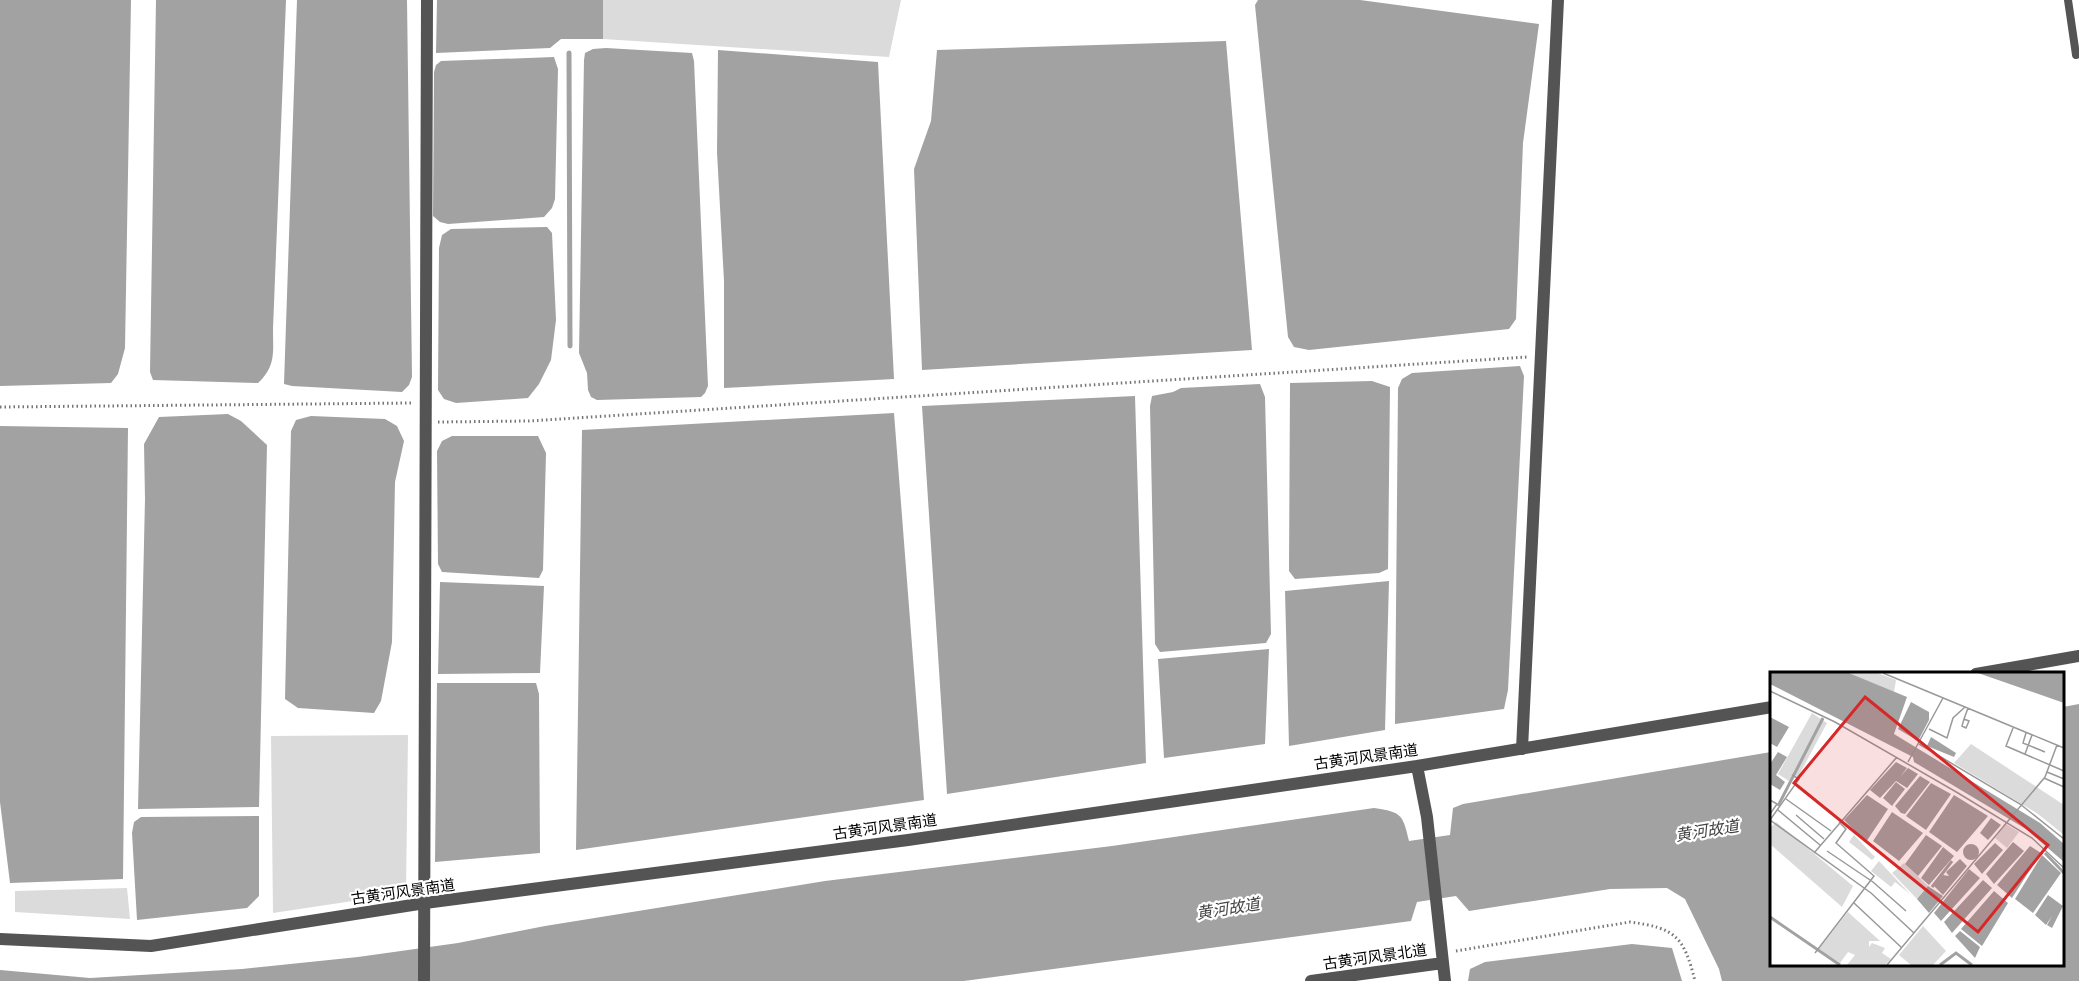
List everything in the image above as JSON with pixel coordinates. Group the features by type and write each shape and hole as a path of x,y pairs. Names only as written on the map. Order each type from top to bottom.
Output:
{"street":[{"path":"424,981 427,0"},
{"path":"1522,749 1558,0"},
{"path":"1987,672 2079,656"},
{"name":"古黄河风景南道","path":"0,939 152,945 425,903 908,840 1418,766 1770,708"},
{"path":"1418,766 1427,817 1445,981"},
{"name":"古黄河风景北道","path":"1311,981 1442,954"}],"lane":[{"path":"2068,0 2076,55 2079,54"}],"path":[{"path":"426,422 529,421 1541,357"},
{"path":"0,407 426,403"},
{"path":"1442,954 1630,922 1664,928 1679,940 1689,954 1695,981"}],"shaded area":[{"path":"603,0 901,0 889,57 603,39"},
{"path":"408,735 406,893 273,913 271,736"},
{"path":"127,888 130,919 15,912 15,891"}],"water":[{"path":"0,0 131,0 125,348 118,374 111,383 0,386"},
{"path":"156,0 286,0 273,352 271,365 258,383 153,380 150,372"},
{"path":"297,0 407,0 412,377 409,385 402,392 284,384"},
{"path":"437,0 603,0 603,39 561,39 550,48 436,53"},
{"path":"1258,0 1360,0 1539,24 1523,143 1516,319 1509,329 1309,350 1294,347 1288,337 1255,5"},
{"path":"1226,41 1252,350 922,370 914,169 931,121 937,50"},
{"path":"593,49 692,53 708,386 701,397 597,400 591,397 588,390 587,373 579,353 584,60 585,53"},
{"path":"718,50 878,62 894,379 724,388 724,281 717,152"},
{"path":"554,57 558,69 555,199 552,208 544,217 448,224 440,222 433,216 434,72 436,65 441,61"},
{"path":"547,227 552,233 556,320 551,360 539,384 528,398 456,403 444,399 438,390 439,248 442,235 451,229"},
{"path":"1520,366 1524,376 1508,690 1504,709 1395,724 1398,388 1402,379 1412,373"},
{"path":"1372,381 1390,387 1388,569 1379,573 1295,579 1289,571 1290,383"},
{"path":"1260,384 1265,397 1271,634 1266,643 1160,652 1155,644 1150,406 1152,396 1181,388"},
{"path":"1135,396 1146,763 947,794 922,406"},
{"path":"894,413 924,800 576,850 582,430"},
{"path":"228,414 241,421 267,445 259,807 138,809 145,499 144,444 159,417"},
{"path":"311,416 385,419 397,426 404,441 395,482 392,642 381,701 374,713 298,708 285,699 291,431 296,420"},
{"path":"0,426 128,428 123,879 10,883 0,802"},
{"path":"452,436 538,436 546,453 543,570 539,578 442,572 438,564 437,451 442,441"},
{"path":"1389,581 1385,730 1289,746 1285,591"},
{"path":"440,582 544,586 540,673 438,674"},
{"path":"1269,649 1265,744 1164,758 1158,659"},
{"path":"437,683 536,683 539,694 540,853 435,862"},
{"name":"黄河故道","path":"2079,704 2079,981 1722,981 1719,969 1685,899 1667,888 1610,889 1469,911 1456,896 1417,902 1411,921 964,981 0,981 0,970 90,978 242,969 358,957 458,943 545,926 825,881 1112,846 1374,808 1390,811 1400,816 1409,841 1450,835 1453,808 1463,804 1770,752 1770,966 2064,966 2064,707"},
{"path":"259,816 259,896 247,908 137,920 132,833 134,822 141,817"},
{"path":"1632,944 1672,948 1682,981 1468,981 1470,969 1485,962"}],"waterway":[{"path":"569,53 570,346"}]}
